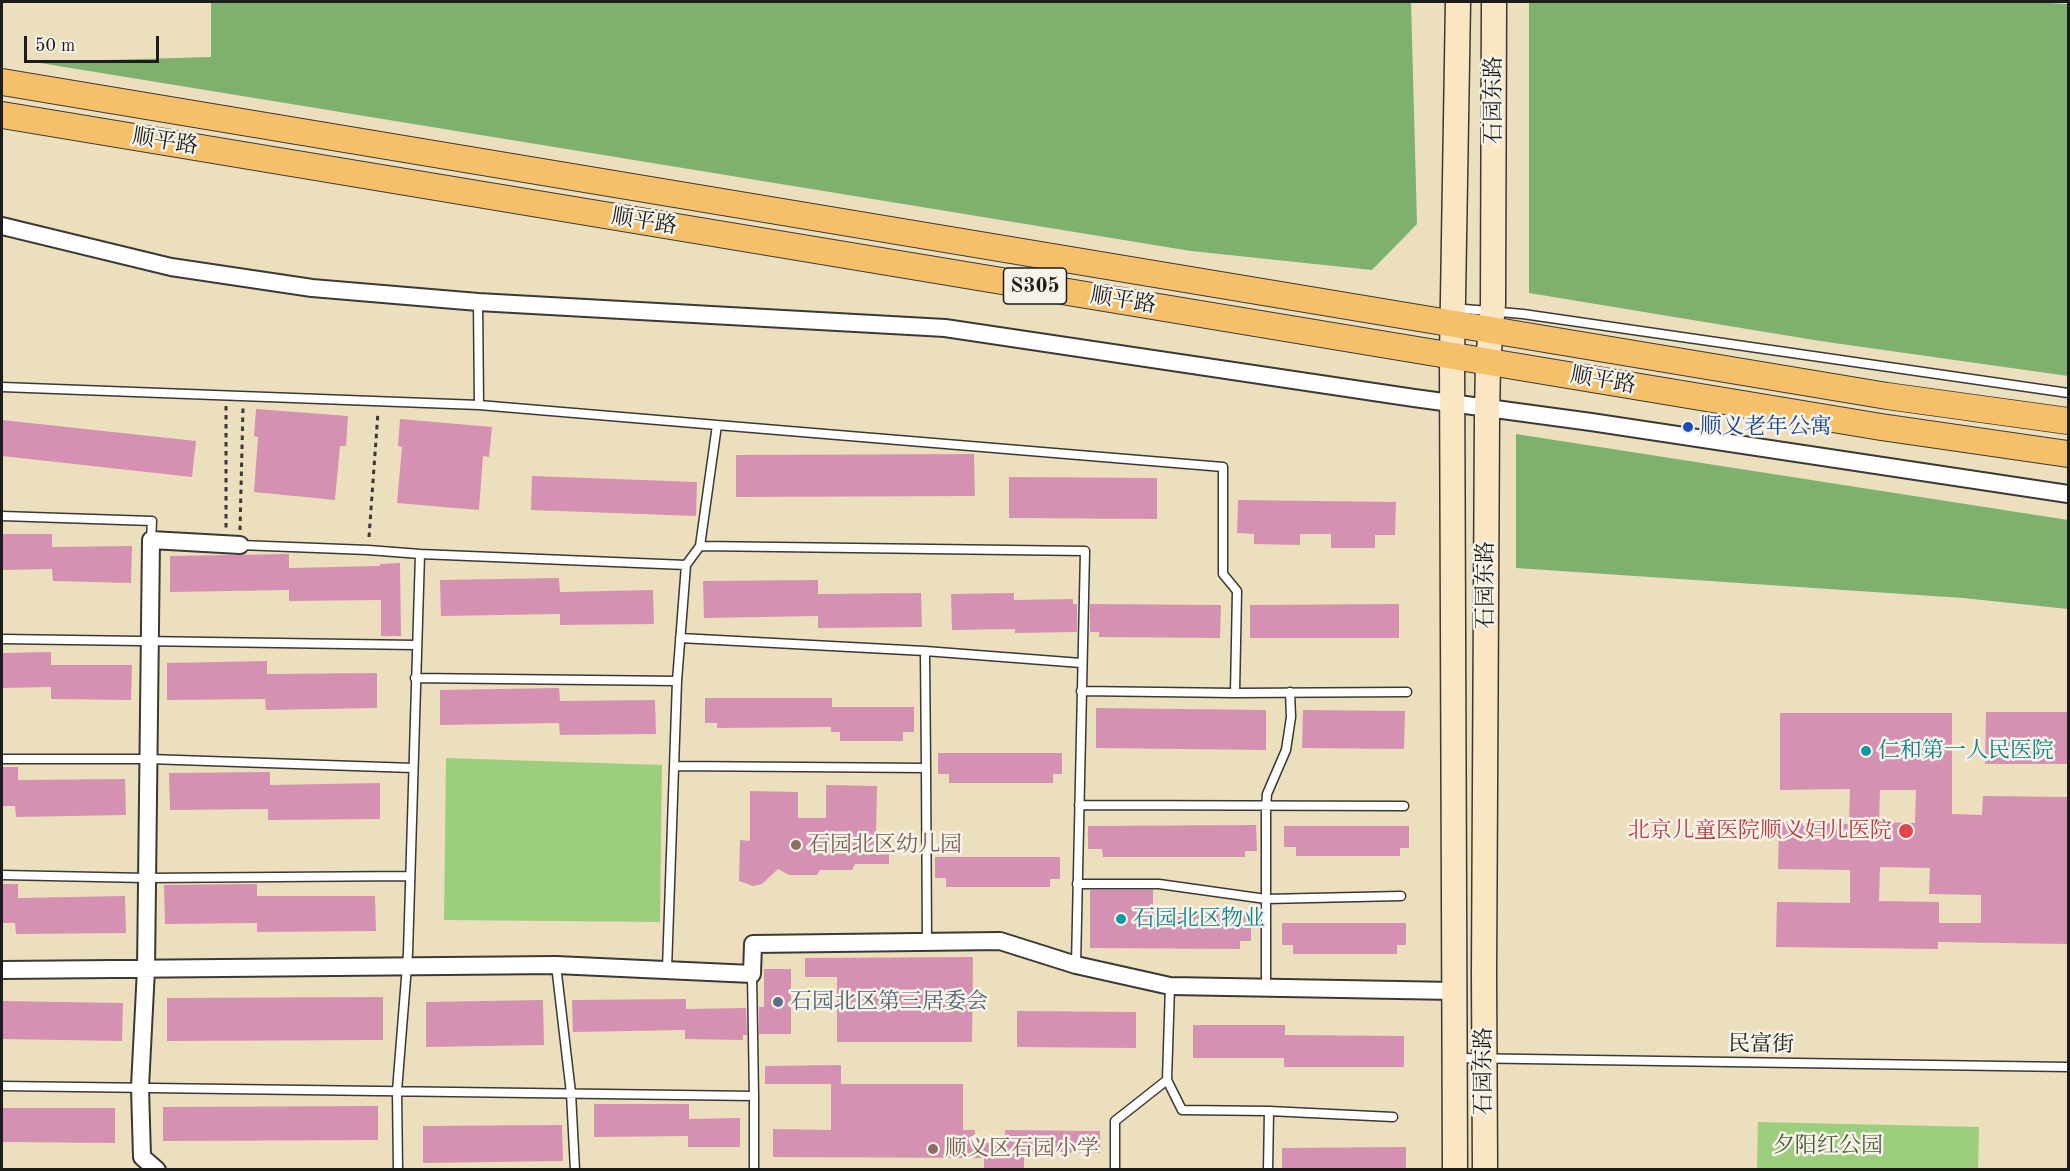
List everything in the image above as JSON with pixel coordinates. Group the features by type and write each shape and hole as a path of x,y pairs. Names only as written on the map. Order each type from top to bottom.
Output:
{"main road":[{"name":"石园东路","path":"1455,1170 1452,357 1458,2"},
{"name":"石园东路","path":"1485,1170 1488,362 1492,321 1494,2"},
{"name":"顺平路","path":"2,82 1492,321 1887,396 2068,422"},
{"name":"顺平路","path":"2,115 1452,357 1881,427 2068,454"}],"street":[{"path":"2,226 171,267 312,288 478,302 945,328 2068,494"},
{"path":"156,1170 141,1160 140,1087 146,969 151,540 233,544"},
{"path":"2,970 556,965 752,974 753,944 1000,941 1076,965 1170,986 1455,991"}],"lane":[{"path":"478,302 479,405"},
{"path":"1492,321 1535,316 2068,393"},
{"path":"2,387 479,405 1223,467 1223,574 1237,591 1234,693"},
{"path":"667,969 680,638 686,566 700,546 717,425"},
{"path":"2,516 152,521 151,540"},
{"path":"233,544 686,566"},
{"path":"700,546 1085,551 1076,965"},
{"path":"398,1170 397,1091 407,965 420,554"},
{"path":"680,638 925,651 1081,663"},
{"path":"2,639 416,645"},
{"path":"925,651 927,943"},
{"path":"415,678 678,681"},
{"path":"1081,691 1407,692"},
{"path":"1266,988 1267,794 1286,750 1291,717 1290,692"},
{"path":"2,759 149,759 413,768"},
{"path":"675,766 926,768"},
{"path":"1079,805 1404,806"},
{"path":"2,875 146,878 410,876"},
{"path":"1077,884 1159,885 1266,899 1401,896"},
{"path":"556,965 571,1093 575,1170"},
{"path":"752,974 754,1170"},
{"path":"1170,986 1167,1080 1182,1110 1269,1111 1393,1117"},
{"name":"民富街","path":"1454,1058 2068,1067"},
{"path":"1115,1170 1115,1121 1167,1080"},
{"path":"2,1086 754,1096"},
{"path":"1268,1170 1269,1111"}],"path":[{"path":"368,550 379,402"},
{"path":"226,405 233,544"},
{"path":"233,544 243,406"}],"green space":[{"path":"211,2 1411,2 1417,224 1372,270 1191,251 34,62 211,57"},
{"path":"1529,2 2029,2 2068,4 2068,376 1820,341 1529,293"},
{"path":"1516,434 2068,520 2068,609 1963,598 1516,568"},
{"path":"446,758 662,765 660,922 444,920"},
{"name":"夕阳红公园","path":"1758,1122 1979,1127 1978,1169 1757,1169"}],"building":[{"path":"256,409 348,416 346,446 340,446 335,500 254,492 258,437 254,436"},
{"path":"400,419 492,427 489,457 483,456 479,510 397,503 402,447 398,446"},
{"path":"2,420 196,441 192,477 2,456"},
{"path":"974,454 975,496 736,497 736,455"},
{"path":"532,476 697,482 696,516 531,510"},
{"path":"1009,477 1157,478 1157,519 1009,518"},
{"path":"1238,500 1396,502 1395,535 1375,535 1375,548 1331,548 1331,534 1300,534 1300,545 1254,544 1254,534 1237,533"},
{"path":"2,534 52,534 52,547 132,546 131,583 53,581 52,569 2,570"},
{"path":"289,554 289,568 380,566 380,564 400,563 401,636 381,636 381,600 289,601 289,590 170,592 170,556"},
{"path":"559,578 560,592 653,590 654,624 560,625 560,614 441,616 440,580"},
{"path":"818,580 818,594 921,593 922,627 818,628 818,616 704,618 703,581"},
{"path":"1014,593 1014,600 1073,599 1073,604 1077,604 1077,632 1015,633 1015,629 952,630 951,594"},
{"path":"1090,604 1221,605 1220,638 1099,637 1099,632 1090,632"},
{"path":"1399,604 1399,638 1250,638 1250,605"},
{"path":"51,652 51,665 132,665 131,700 51,699 51,687 2,688 2,653"},
{"path":"267,661 267,674 377,673 377,708 266,710 265,699 167,700 167,663"},
{"path":"559,688 560,701 655,700 656,734 560,735 559,723 440,725 440,690"},
{"path":"705,698 832,698 832,707 914,707 914,732 903,732 903,741 840,741 840,732 831,732 831,727 717,728 717,723 705,723"},
{"path":"1096,708 1266,710 1266,750 1096,748"},
{"path":"1303,710 1405,711 1404,749 1302,748"},
{"path":"1986,712 2068,712 2068,764 1985,764"},
{"path":"1780,713 1952,713 1952,814 1982,815 1983,796 2068,797 2068,944 1938,942 1938,949 1776,947 1777,902 1850,903 1850,870 1778,869 1779,822 1849,824 1850,789 1780,790","holes":["1880,790 1916,790 1915,823 1879,822","1880,867 1930,868 1929,894 1981,895 1981,923 1939,923 1939,902 1879,901"]},
{"path":"938,753 1062,753 1062,774 1053,774 1053,783 949,783 949,774 938,774"},
{"path":"2,767 18,767 18,780 125,779 126,815 16,817 15,806 2,806"},
{"path":"270,772 270,785 380,783 380,819 268,820 268,809 170,810 169,773"},
{"path":"826,785 877,786 876,837 889,841 889,864 855,864 852,870 820,870 817,875 789,875 778,869 762,884 753,886 739,881 740,840 750,841 750,791 798,792 798,818 826,818"},
{"path":"1256,825 1257,851 1245,851 1245,857 1103,857 1102,849 1088,849 1088,826"},
{"path":"1284,826 1409,826 1409,848 1400,848 1400,856 1296,856 1296,847 1284,847"},
{"path":"935,857 1060,857 1060,879 1050,879 1050,887 946,887 946,878 935,878"},
{"path":"2,884 18,884 18,898 125,896 126,933 16,934 15,923 2,923"},
{"path":"257,884 257,896 375,896 376,931 257,932 257,923 165,924 164,885"},
{"path":"1090,890 1153,890 1153,913 1251,915 1251,941 1240,941 1240,949 1090,948"},
{"path":"1282,923 1406,923 1406,945 1397,945 1397,954 1293,954 1293,945 1282,945"},
{"path":"973,957 972,1042 837,1042 837,977 805,977 805,958"},
{"name":"石园北区第三居委会","path":"764,969 791,969 791,1034 759,1034 759,1007 764,1007"},
{"path":"383,997 383,1040 167,1041 167,998"},
{"path":"686,999 686,1009 746,1008 747,1035 743,1035 743,1040 685,1039 685,1030 573,1032 572,1000"},
{"path":"543,1000 544,1045 426,1047 426,1002"},
{"path":"2,1001 123,1003 122,1041 2,1039"},
{"path":"1017,1011 1136,1012 1136,1048 1017,1047"},
{"path":"1193,1025 1285,1025 1285,1035 1404,1036 1404,1067 1284,1067 1284,1058 1193,1058"},
{"path":"841,1065 841,1084 765,1084 765,1066"},
{"name":"顺义区石园小学","path":"831,1084 963,1084 963,1130 975,1130 975,1143 1005,1143 1005,1130 1100,1131 1100,1153 1024,1152 1024,1170 984,1170 984,1158 773,1157 773,1129 831,1130"},
{"path":"594,1104 689,1104 689,1119 740,1118 740,1147 688,1147 688,1136 594,1137"},
{"path":"378,1106 378,1140 163,1141 163,1107"},
{"path":"2,1108 115,1108 115,1143 2,1142"},
{"path":"562,1125 563,1161 423,1163 423,1126"},
{"path":"1406,1147 1406,1170 1282,1170 1282,1148"}],"place":[{"name":"顺义老年公寓","path":"1688,427"},
{"name":"仁和第一人民医院","path":"1866,751"},
{"name":"北京儿童医院顺义妇儿医院","path":"1906,831"},
{"name":"石园北区幼儿园","path":"796,845"},
{"name":"石园北区物业","path":"1121,919"},
{"name":"石园北区第三居委会","path":"778,1002"},
{"name":"顺义区石园小学","path":"933,1149"}]}
